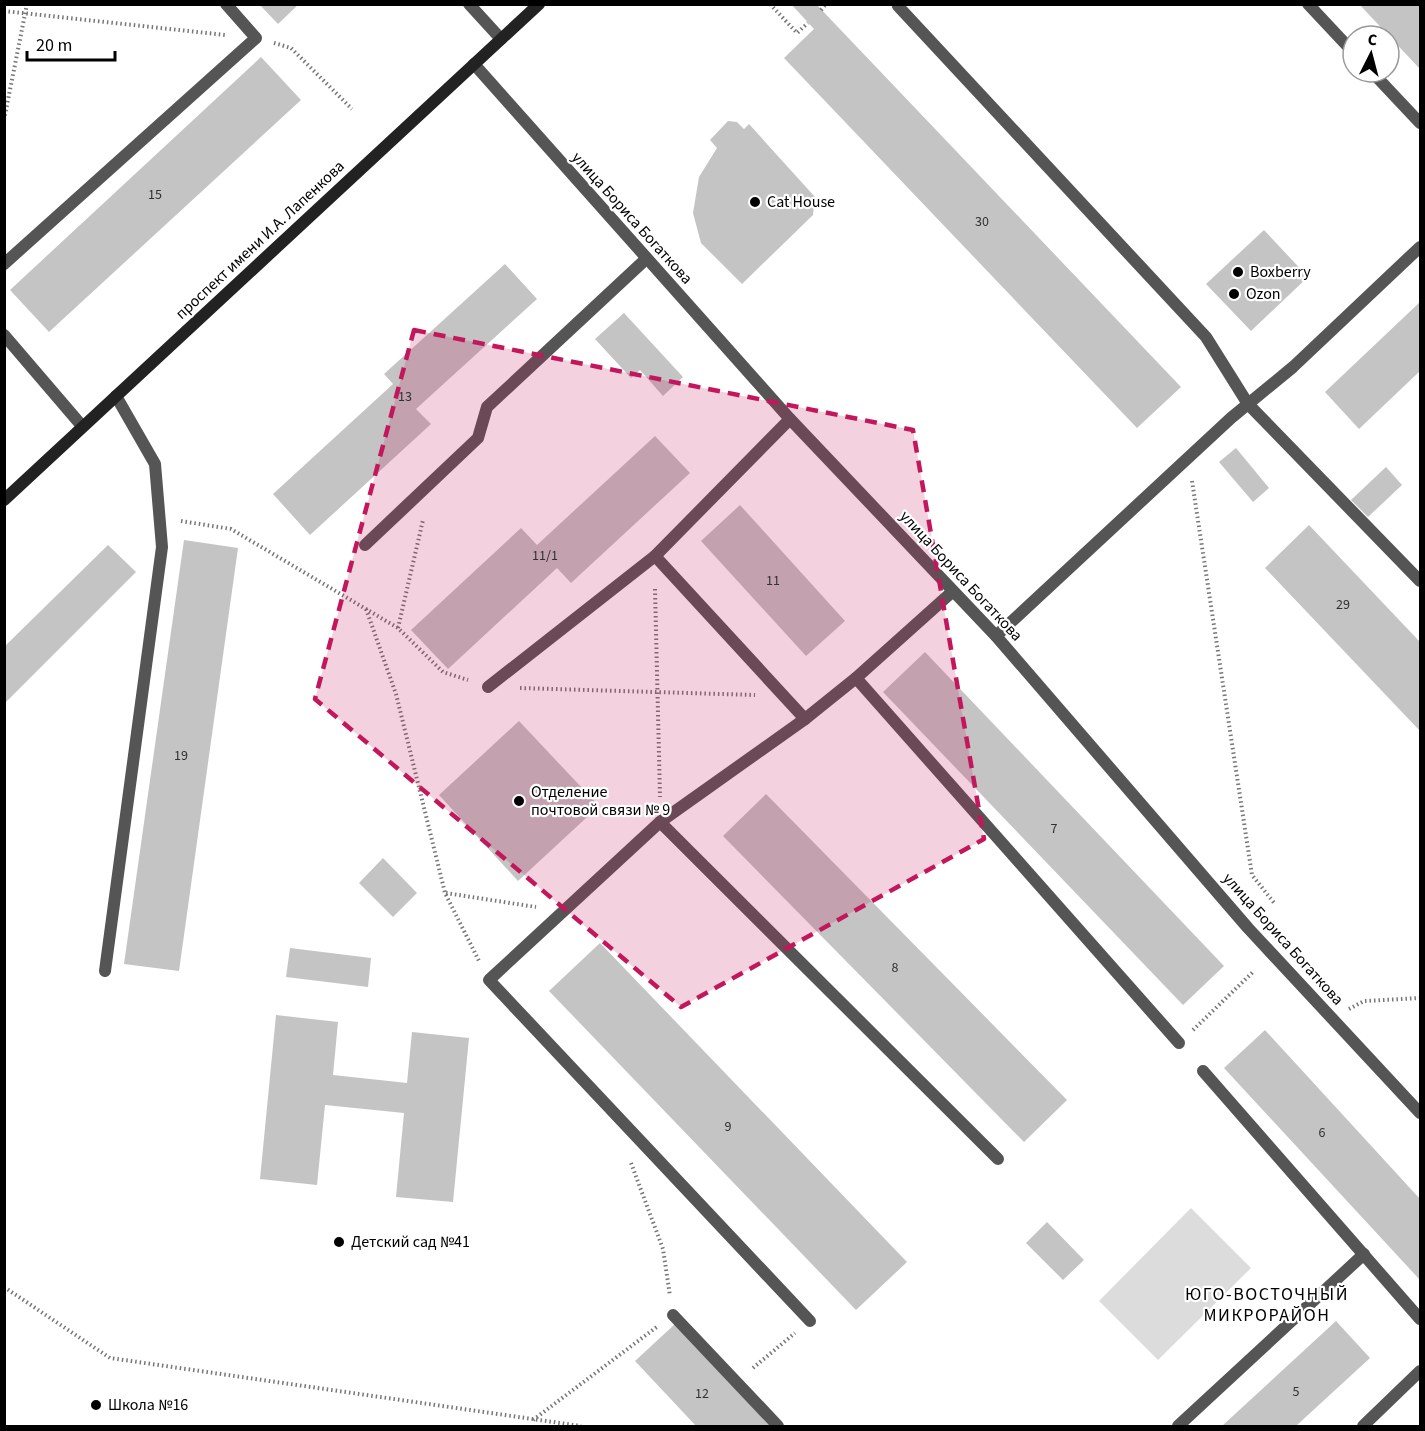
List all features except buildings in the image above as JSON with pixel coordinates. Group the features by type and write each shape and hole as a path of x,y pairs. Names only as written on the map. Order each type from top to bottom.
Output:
{"main road":[{"name":"проспект имени И.А. Лапенкова","path":"4,500 539,4"}],"street":[{"path":"4,264 256,38 226,4"},
{"path":"469,4 501,39"},
{"path":"899,4 898,6 1206,337 1248,404 1420,581"},
{"path":"1308,4 1341,39"},
{"name":"улица Бориса Богаткова","path":"474,64 646,260 790,419 996,636 1248,928 1420,1113"},
{"path":"1383,84 1420,123"},
{"path":"996,636 1189,457 1293,367 1420,247"},
{"path":"365,545 478,438 487,408 646,260"},
{"path":"4,336 82,426"},
{"path":"105,972 162,547 161,518 155,491 155,464 116,396"},
{"path":"488,687 655,556 790,419"},
{"path":"655,556 805,719"},
{"path":"810,1320 489,980 660,822 805,719 856,678 952,592"},
{"path":"856,678 1179,1043"},
{"path":"660,822 998,1159"},
{"path":"1203,1071 1420,1318"},
{"path":"1178,1426 1364,1254"},
{"path":"673,1316 778,1426"},
{"path":"1363,1426 1420,1371"}],"path":[{"path":"4,120 27,4"},
{"path":"770,4 796,33 808,22"},
{"path":"821,10 826,4"},
{"path":"4,11 256,38 291,48 352,109"},
{"path":"1189,457 1252,875 1275,904"},
{"path":"398,628 433,481"},
{"path":"161,518 231,529 398,628 443,672 488,687 783,696"},
{"path":"655,556 660,822"},
{"path":"366,609 396,694 445,893 489,980"},
{"path":"445,893 563,912"},
{"path":"1179,1043 1253,972"},
{"path":"1332,1017 1364,1001 1420,998"},
{"path":"533,1420 673,1316 663,1249 627,1152"},
{"path":"4,1287 110,1358 580,1426"},
{"path":"736,1382 810,1320"}],"highlighted area":[{"path":"414,330 913,430 984,839 681,1007 315,699"}],"shaded area":[{"path":"1191,1208 1251,1268 1158,1360 1099,1301"}],"place":[{"name":"Cat House","path":"755,202"},
{"name":"Boxberry","path":"1238,272"},
{"name":"Ozon","path":"1234,294"},
{"name":"Отделение почтовой связи № 9","path":"519,801"},
{"name":"Детский сад №41","path":"339,1242"},
{"name":"Школа №16","path":"96,1405"}],"district":[{"name":"ЮГО-ВОСТОЧНЫЙ МИКРОРАЙОН","path":"1267,1304"}]}
